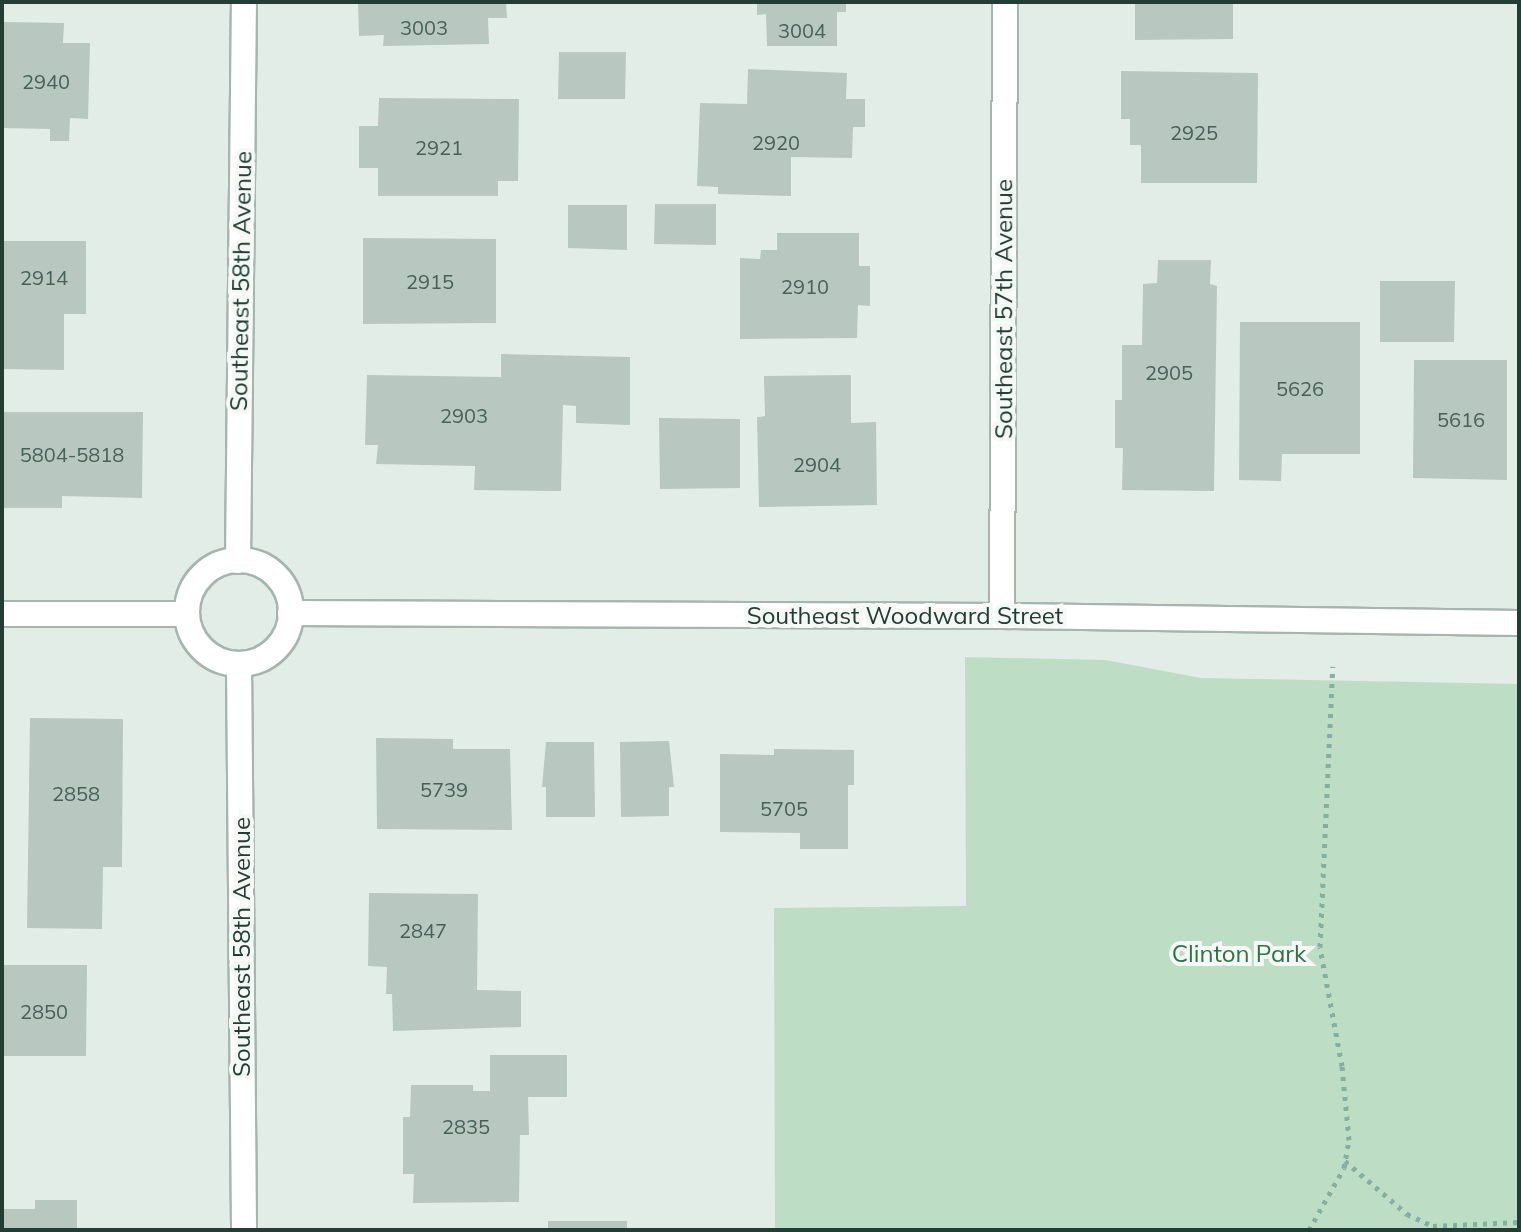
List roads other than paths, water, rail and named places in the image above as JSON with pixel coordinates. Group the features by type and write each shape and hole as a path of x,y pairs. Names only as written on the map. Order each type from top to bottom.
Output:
{"street":[{"name":"Southeast 58th Avenue","path":"238,561 244,2"},
{"name":"Southeast 57th Avenue","path":"1002,616 1005,2"},
{"path":"238,561 262,566 278,578 289,601 290,613 286,633 276,649 259,660 239,664 221,661 204,652 189,630 186,614 191,592 202,576 212,567 238,561"},
{"name":"Southeast Woodward Street","path":"290,613 1002,616 1519,623"},
{"path":"2,614 186,614"},
{"name":"Southeast 58th Avenue","path":"239,664 244,1230"}],"park label":[{"name":"Clinton Park","path":"1239,954"}]}
